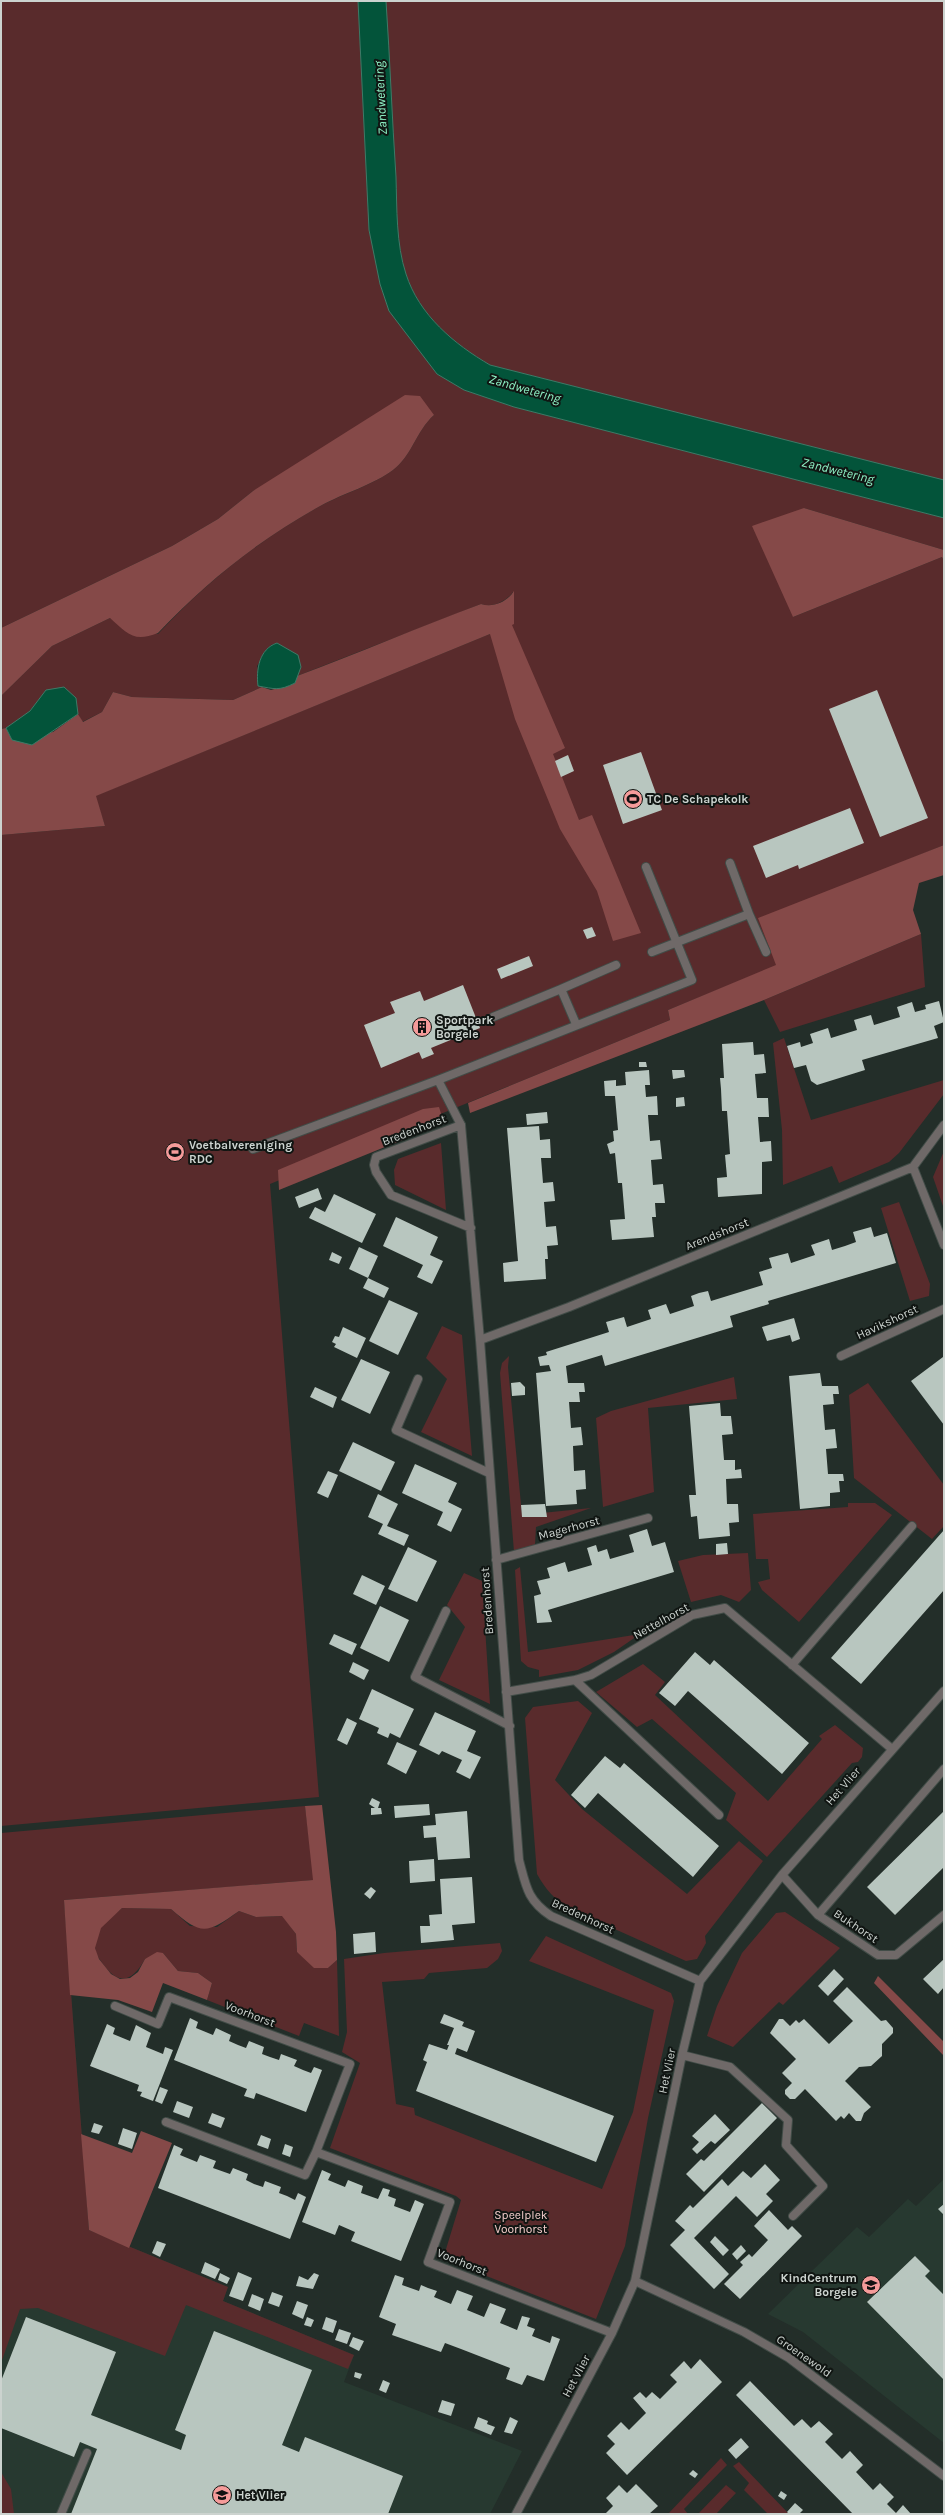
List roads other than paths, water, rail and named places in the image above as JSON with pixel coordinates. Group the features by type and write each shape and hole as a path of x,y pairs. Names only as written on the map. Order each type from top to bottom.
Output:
{"street":[{"path":"730,863 749,914 766,952"},
{"path":"253,1149 438,1080 576,1024 692,980 646,867"},
{"path":"652,952 749,914"},
{"path":"493,1017 616,965"},
{"path":"561,989 576,1024"},
{"path":"438,1080 461,1125"},
{"name":"Bredenhorst","path":"471,1228 392,1194 376,1172 374,1165 376,1157 461,1125 471,1228 480,1340 519,1860 529,1896 536,1906 569,1925 700,1981"},
{"path":"944,1125 913,1167 944,1244"},
{"name":"Arendshorst","path":"480,1340 590,1298 913,1167"},
{"name":"Havikshorst","path":"841,1356 944,1309"},
{"path":"418,1379 396,1430 489,1473"},
{"name":"Magerhorst","path":"496,1560 648,1518"},
{"path":"792,1665 912,1526"},
{"name":"Nettelhorst","path":"506,1692 575,1680 591,1675 692,1615 725,1608 892,1749"},
{"path":"446,1611 415,1677 510,1726"},
{"path":"575,1680 719,1815"},
{"name":"Het Vlier","path":"516,2514 612,2333 635,2281 682,2055 700,1981 782,1875 944,1691"},
{"path":"818,1915 944,1769"},
{"name":"Bukhorst","path":"782,1875 818,1915 878,1955 896,1955 944,1915"},
{"name":"Voorhorst","path":"115,2006 158,2024 169,1997 350,2064 316,2152 305,2175 166,2122"},
{"path":"682,2055 730,2067 788,2120 786,2145 822,2186 793,2216"},
{"name":"Voorhorst","path":"316,2152 450,2202 428,2262 612,2333"},
{"name":"Groenewold","path":"635,2281 744,2332 789,2358 944,2476"},
{"path":"61,2514 87,2453"}],"water":[{"name":"Zandwetering","path":"358,1 386,1 400,251 406,274 420,303 439,327 451,338 490,365 944,480 944,518 514,407 464,390 437,374 389,311 380,284 369,230"},
{"path":"277,643 298,655 301,667 295,683 277,689 258,686 258,667 260,661 266,650"},
{"path":"64,687 76,698 78,714 32,745 12,740 6,728 30,711 46,690"}],"place":[{"name":"TC De Schapekolk","path":"633,799"},
{"name":"Sportpark Borgele","path":"422,1027"},
{"name":"Voetbalvereniging RDC","path":"175,1152"},
{"name":"KindCentrum Borgele","path":"871,2285"},
{"name":"Het Vlier","path":"222,2495"}],"park label":[{"name":"Speelplek Voorhorst","path":"521,2222"}]}
